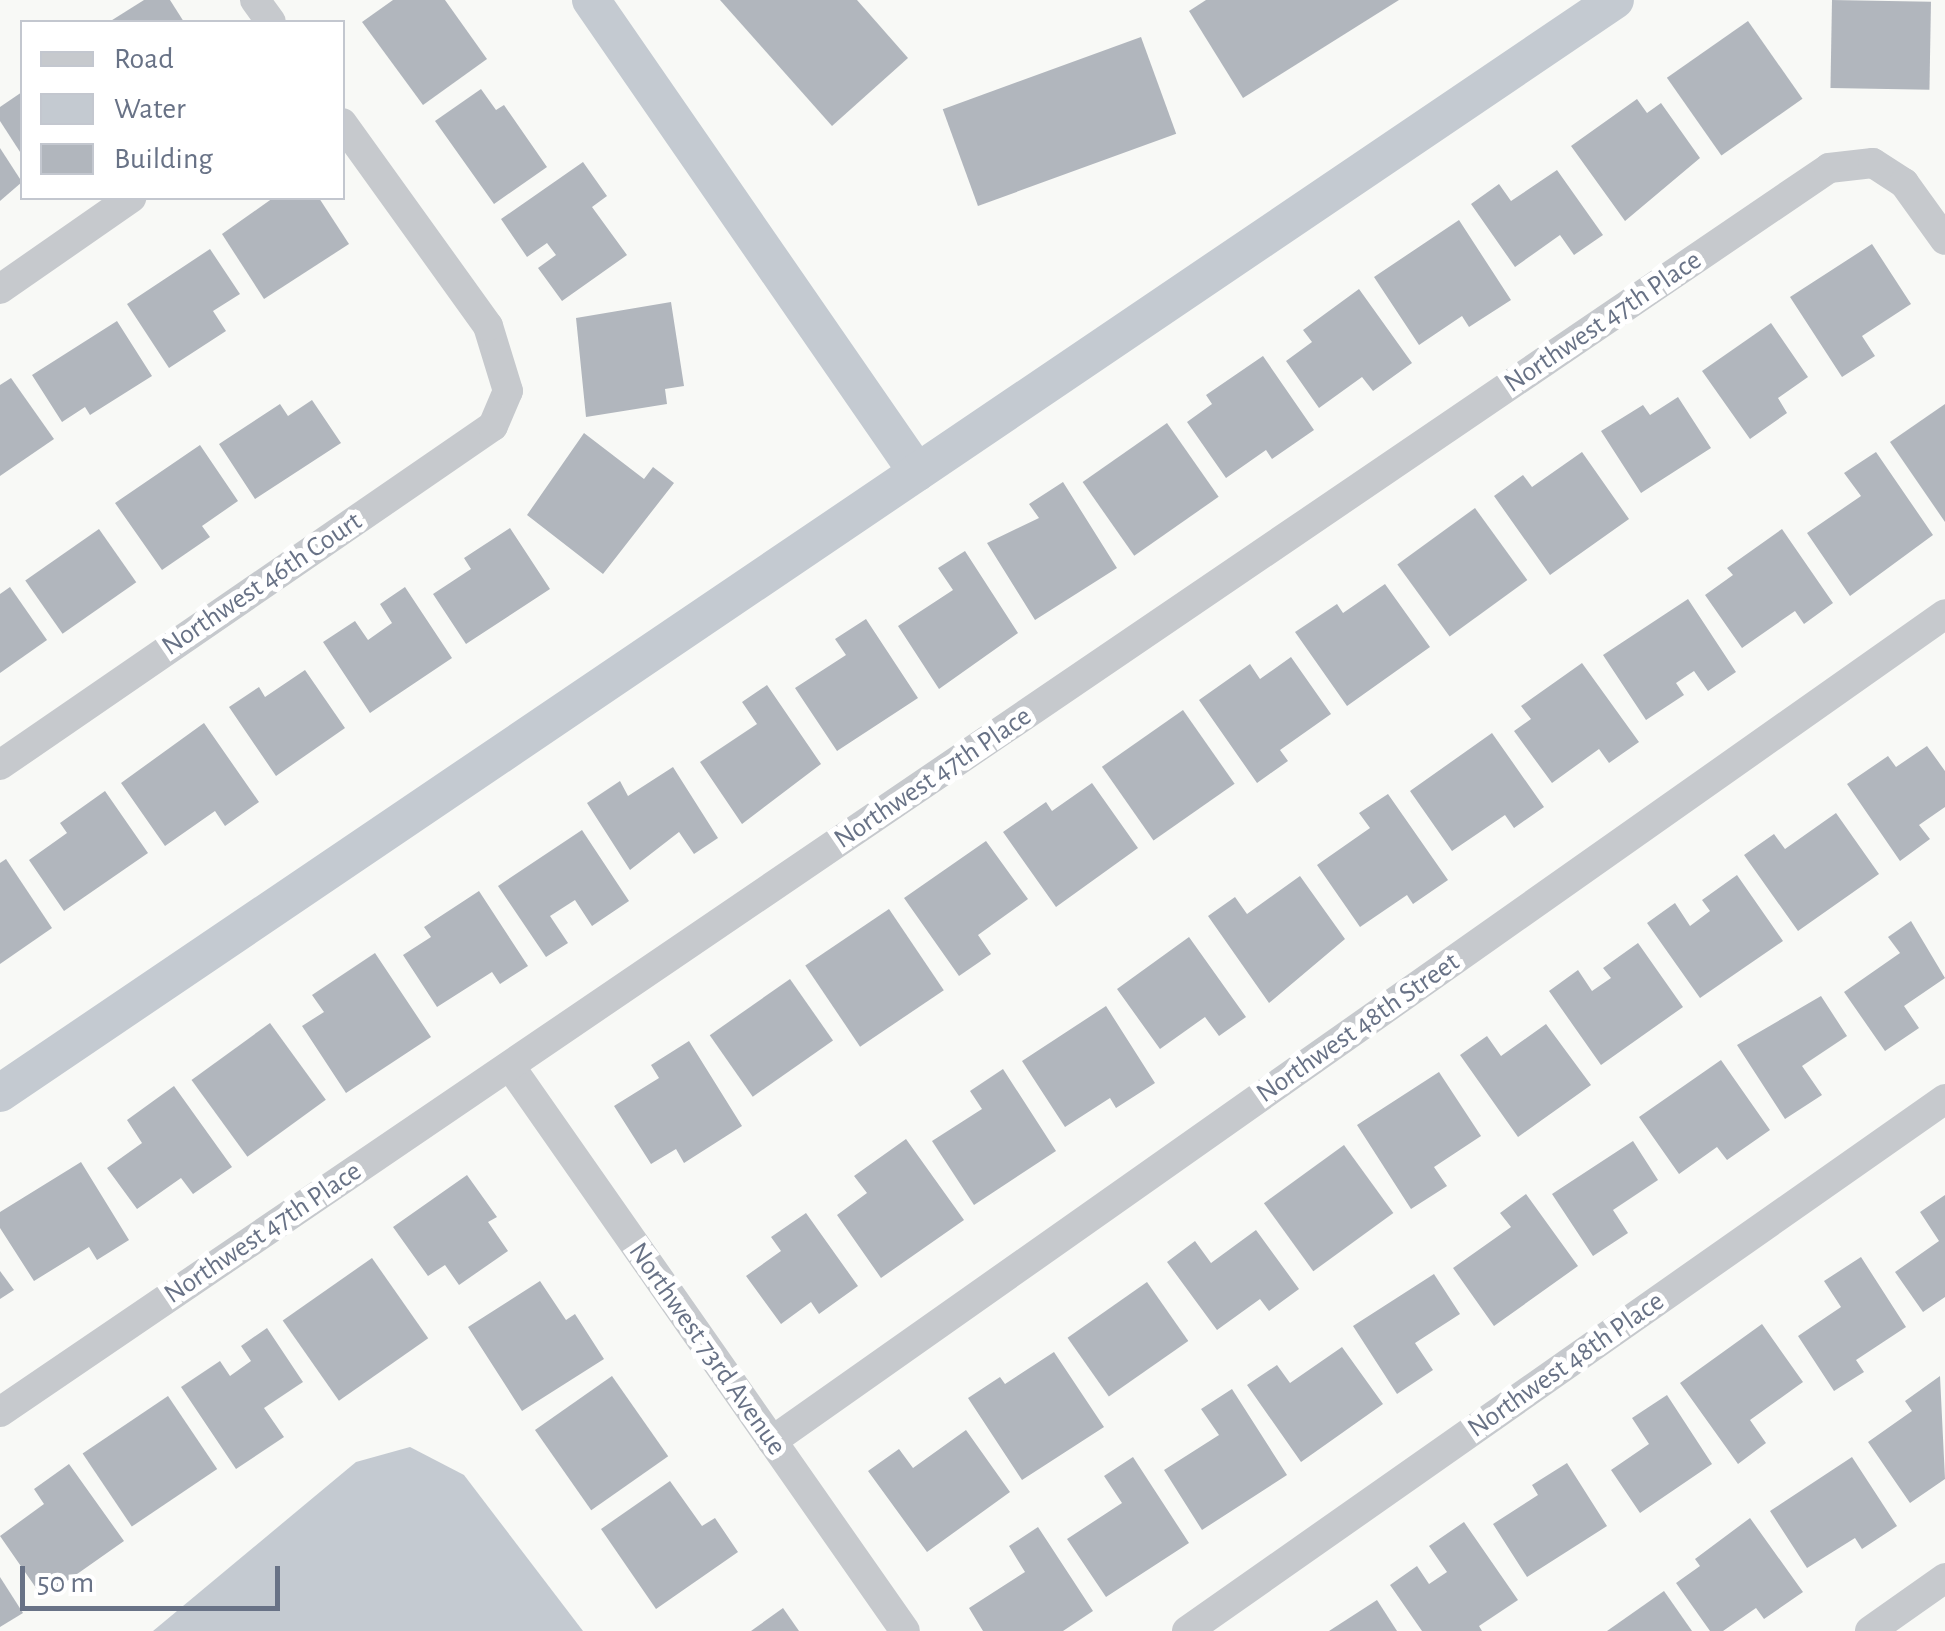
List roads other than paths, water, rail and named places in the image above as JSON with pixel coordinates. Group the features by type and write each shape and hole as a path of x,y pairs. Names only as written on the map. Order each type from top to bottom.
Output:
{"street":[{"name":"Northwest 46th Court","path":"0,765 493,426 508,390 488,326 345,126"},
{"name":"Northwest 47th Place","path":"0,1412 1829,168 1873,163 1904,183 1945,240"},
{"path":"0,289 128,200"},
{"name":"Northwest 48th Street","path":"772,1441 1945,614"},
{"name":"Northwest 73rd Avenue","path":"510,1066 905,1631"},
{"name":"Northwest 48th Place","path":"1187,1631 1945,1100"},
{"path":"1870,1631 1945,1578"}],"water":[{"path":"410,1447 464,1475 583,1631 153,1631 356,1462"}],"waterway":[{"path":"591,0 917,472"},
{"path":"0,1093 1615,0"}]}
